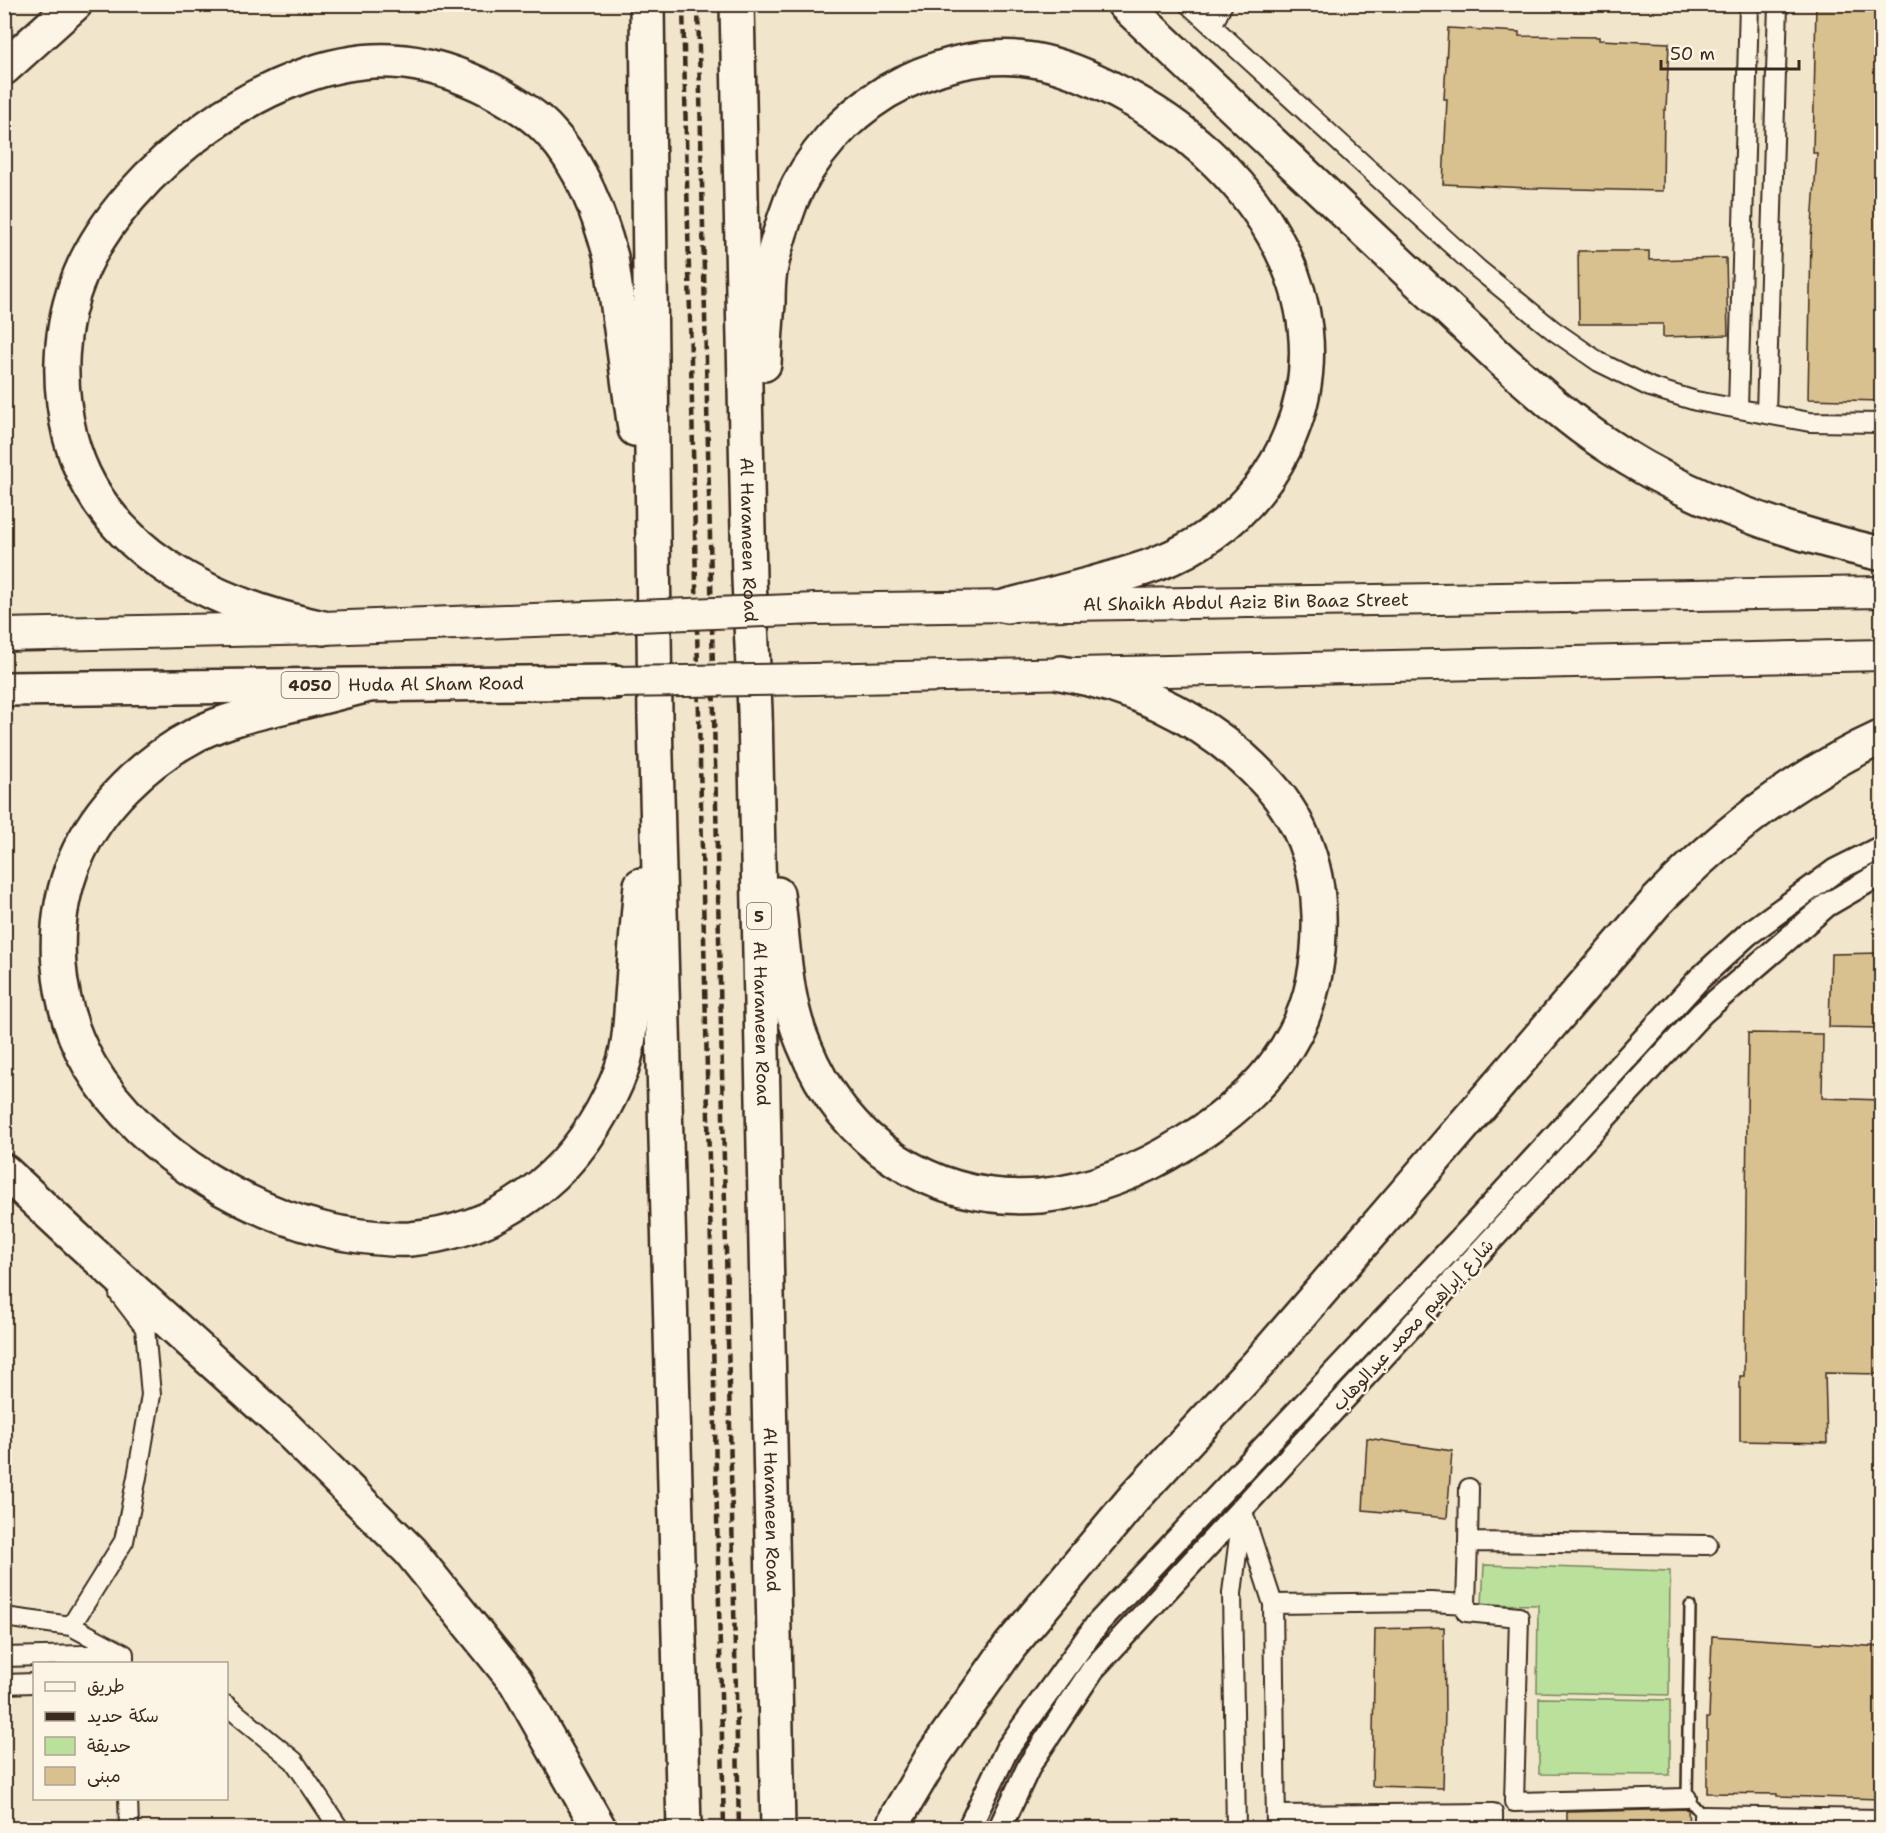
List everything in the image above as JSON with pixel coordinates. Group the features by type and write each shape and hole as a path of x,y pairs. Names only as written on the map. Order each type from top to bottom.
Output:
{"highway":[{"path":"4,68 75,4"},
{"path":"647,4 655,719 684,1828"},
{"name":"Al Harameen Road","path":"737,4 749,579 755,711 777,1828"},
{"path":"1124,4 1502,360 1563,412 1604,443 1678,485 1747,514 1826,540 1881,554"},
{"path":"749,579 770,273 791,202 800,182 826,144 842,127 859,111 898,85 941,67 964,62 999,58 1034,60 1085,76 1133,99 1179,129 1220,164 1257,208 1272,232 1297,284 1303,308 1307,358 1301,404 1278,461 1251,498 1214,533 1186,551 1148,568 1007,606"},
{"path":"323,628 261,612 232,601 178,573 131,540 101,506 80,467 67,422 61,371 66,320 81,273 105,229 141,186 186,144 237,107 288,81 339,66 392,61 417,64 465,78 504,97 531,114 551,132 570,159 594,206 611,257 655,570"},
{"path":"4,635 323,628 612,617"},
{"path":"755,711 791,1008 804,1045 822,1083 834,1102 864,1135 888,1155 914,1171 954,1187 975,1192 1008,1196 1041,1196 1083,1188 1150,1162 1198,1136 1241,1101 1273,1067 1295,1034 1315,975 1320,929 1317,884 1306,845 1288,809 1257,771 1212,733 1165,706 1114,685 1061,674"},
{"name":"Huda Al Sham Road","path":"4,689 615,682"},
{"path":"369,685 221,724 176,747 138,775 105,810 79,851 63,896 58,946 63,997 79,1045 103,1086 140,1127 180,1161 214,1185 264,1210 316,1228 346,1235 409,1239 466,1227 506,1212 558,1170 573,1154 600,1115 611,1094 627,1049 655,719"},
{"path":"892,1828 934,1754 1010,1646 1134,1497 1258,1364 1656,902 1710,849 1769,802 1838,759 1881,737"},
{"path":"4,1171 284,1426 410,1551 516,1682 599,1828"}],"main road":[{"name":"Al Shaikh Abdul Aziz Bin Baaz Street","path":"612,617 816,609 1881,592"},
{"path":"615,682 1881,655"}],"street":[{"path":"1188,4 1478,268 1575,347 1624,376 1650,387 1696,401 1810,422 1881,423"},
{"path":"1212,26 1223,4"},
{"path":"1738,409 1749,4"},
{"path":"1766,414 1778,4"},
{"path":"969,1828 1007,1749 1098,1623 1466,1233 1699,979 1748,934 1827,876 1881,847"},
{"name":"شارع إبراهيم محمد عبدالوهاب","path":"1000,1828 1030,1764 1093,1669 1702,1013 1827,905 1881,873"},
{"path":"71,1626 124,1541 151,1395 145,1328 79,1241"},
{"path":"1469,1488 1466,1612 1519,1617 1514,1802"},
{"path":"1242,1509 1273,1604 1276,1822 1493,1821 1514,1802 1688,1798"},
{"path":"1236,1828 1232,1593 1242,1509"},
{"path":"1468,1542 1708,1545"},
{"path":"1273,1604 1431,1602 1466,1604"},
{"path":"4,1617 71,1626 124,1659"},
{"path":"4,1657 124,1659"},
{"path":"4,1684 33,1683"},
{"path":"228,1707 294,1761 339,1828"},
{"path":"128,1800 129,1828"},
{"path":"1703,1822 1881,1818"}],"lane":[{"path":"1690,1606 1688,1798 1703,1822"}],"green space":[{"path":"1484,1565 1670,1571 1669,1695 1537,1692 1538,1605 1482,1604"},
{"path":"1539,1698 1670,1700 1670,1775 1539,1774"}],"building":[{"path":"1816,4 1881,4 1880,401 1808,399 1811,240 1817,153 1813,153"},
{"path":"1448,28 1519,32 1519,36 1599,37 1599,40 1669,43 1666,110 1664,110 1663,191 1443,184"},
{"path":"1578,251 1649,251 1649,260 1726,258 1728,335 1663,337 1663,324 1579,324"},
{"path":"1881,953 1881,1028 1829,1027 1831,954"},
{"path":"1748,1033 1823,1034 1822,1098 1881,1100 1881,1374 1825,1373 1827,1443 1740,1441 1740,1376 1744,1376"},
{"path":"1367,1438 1452,1451 1447,1518 1363,1510"},
{"path":"1444,1627 1443,1788 1372,1786 1375,1629"},
{"path":"1712,1636 1881,1647 1881,1799 1707,1793 1707,1718 1709,1718"},
{"path":"1688,1809 1689,1828 1567,1828 1567,1812"}],"railway":[{"path":"683,4 724,1828"},
{"path":"698,4 739,1828"}]}
